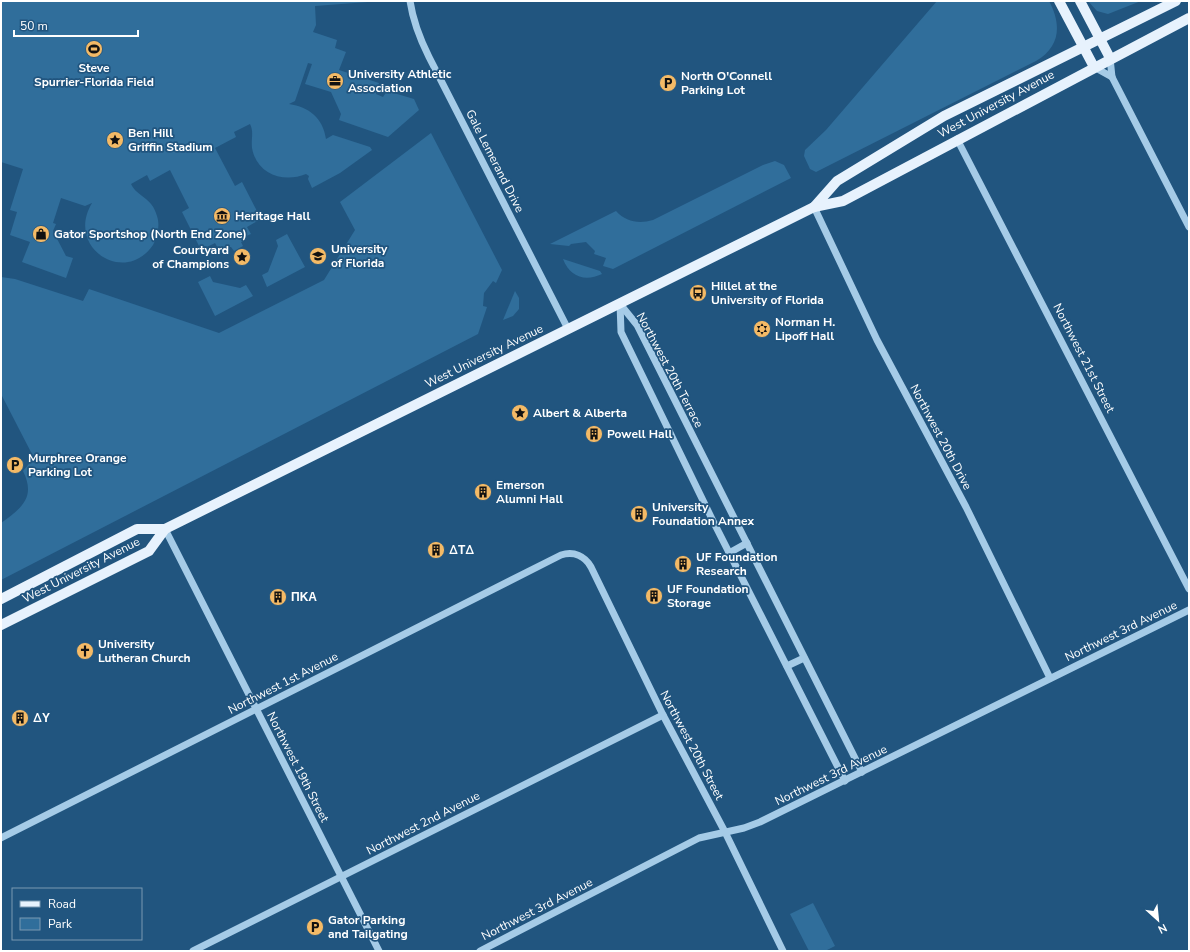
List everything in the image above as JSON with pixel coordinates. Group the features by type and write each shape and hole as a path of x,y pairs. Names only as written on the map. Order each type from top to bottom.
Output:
{"main road":[{"path":"1059,1 1094,67"},
{"path":"1080,1 1110,58"},
{"name":"West University Avenue","path":"814,207 837,181 944,116 1176,1"},
{"name":"West University Avenue","path":"1,599 137,529 165,529 814,207 843,201 1110,58 1189,18"},
{"name":"West University Avenue","path":"1,625 149,551 165,529"}],"street":[{"name":"Gale Lemerand Drive","path":"410,1 412,14 420,38 568,329"},
{"path":"1110,58 1112,77 1189,227"},
{"path":"1094,67 1112,77"},
{"name":"Northwest 21st Street","path":"957,139 1189,589"},
{"name":"Northwest 20th Drive","path":"814,207 877,340 966,507 1050,678"},
{"name":"Northwest 20th Terrace","path":"620,303 636,325 862,772"},
{"name":"Northwest 20th Terrace","path":"620,303 621,332 729,553 845,781"},
{"name":"Northwest 19th Street","path":"165,529 379,951"},
{"path":"729,553 747,544"},
{"name":"Northwest 1st Avenue","path":"1,838 561,555 568,553 577,554"},
{"name":"Northwest 20th Street","path":"577,554 586,560 591,567 663,715 725,832 783,951"},
{"name":"Northwest 3rd Avenue","path":"480,951 692,841 760,822 1189,610"},
{"path":"787,666 804,658"},
{"name":"Northwest 2nd Avenue","path":"193,951 663,715"}],"green space":[{"name":"Ben Hill Griffin Stadium","path":"1,1 381,1 315,6 316,25 313,32 337,40 335,48 346,52 339,70 379,83 376,94 383,97 387,91 414,99 419,110 388,137 339,120 341,114 331,92 305,84 312,64 308,63 295,101 289,104 303,108 314,115 322,125 326,139 333,135 370,147 372,150 340,173 312,188 308,179 309,176 306,174 298,177 281,177 265,170 259,165 252,148 252,132 250,124 234,132 236,137 215,148 235,186 242,182 261,219 247,227 251,234 244,237 244,241 241,242 243,246 234,251 231,247 226,247 219,250 215,243 201,250 182,212 189,208 170,170 150,181 147,175 131,184 137,192 152,205 158,219 158,227 153,245 141,257 128,262 114,262 102,256 92,247 86,234 86,219 92,203 85,206 61,198 53,223 56,224 53,231 66,256 73,258 66,278 22,262 30,242 10,235 17,212 10,210 23,169 1,162"},
{"path":"937,1 1049,1 1056,19 1057,27 1054,42 1050,49 1036,61 816,172 810,169 804,156 805,150 826,130"},
{"path":"1088,1 1141,1 1108,14 1097,11"},
{"path":"431,133 502,270 496,283 493,281 484,293 483,306 487,307 478,334 1,580 1,523 21,507 25,501 28,488 27,480 23,471 34,458 1,394 1,277 15,279 83,301 89,289 219,333 324,280 355,230 340,202"},
{"path":"775,161 784,165 791,178 613,269 603,266 606,258 594,254 595,251 586,242 571,244 569,246 550,244 616,211 628,220 643,222 653,220 763,165"},
{"path":"287,234 305,267 267,287 262,275 268,272 278,246 276,240"},
{"path":"563,259 600,271 602,274 590,278 584,278 574,274"},
{"path":"210,276 213,282 240,288 246,285 253,296 215,316 198,282"},
{"path":"515,291 519,298 519,309 513,316 503,320"},
{"path":"813,903 835,946 825,951 809,951 790,914"}],"place":[{"name":"Steve Spurrier-Florida Field","path":"94,49"},
{"name":"University Athletic Association","path":"335,81"},
{"name":"North O'Connell Parking Lot","path":"668,83"},
{"name":"Ben Hill Griffin Stadium","path":"115,140"},
{"name":"Heritage Hall","path":"222,216"},
{"name":"Gator Sportshop (North End Zone)","path":"41,234"},
{"name":"University of Florida","path":"318,256"},
{"name":"Courtyard of Champions","path":"242,257"},
{"name":"Hillel at the University of Florida","path":"698,293"},
{"name":"Norman H. Lipoff Hall","path":"762,329"},
{"name":"Albert & Alberta","path":"520,413"},
{"name":"Powell Hall","path":"594,434"},
{"name":"Murphree Orange Parking Lot","path":"15,465"},
{"name":"Emerson Alumni Hall","path":"483,492"},
{"name":"University Foundation Annex","path":"639,514"},
{"name":"ΔΤΔ","path":"436,550"},
{"name":"UF Foundation Research","path":"683,564"},
{"name":"UF Foundation Storage","path":"654,596"},
{"name":"ΠΚΑ","path":"278,597"},
{"name":"University Lutheran Church","path":"85,651"},
{"name":"ΔΥ","path":"20,718"},
{"name":"Gator Parking and Tailgating","path":"315,927"}]}
